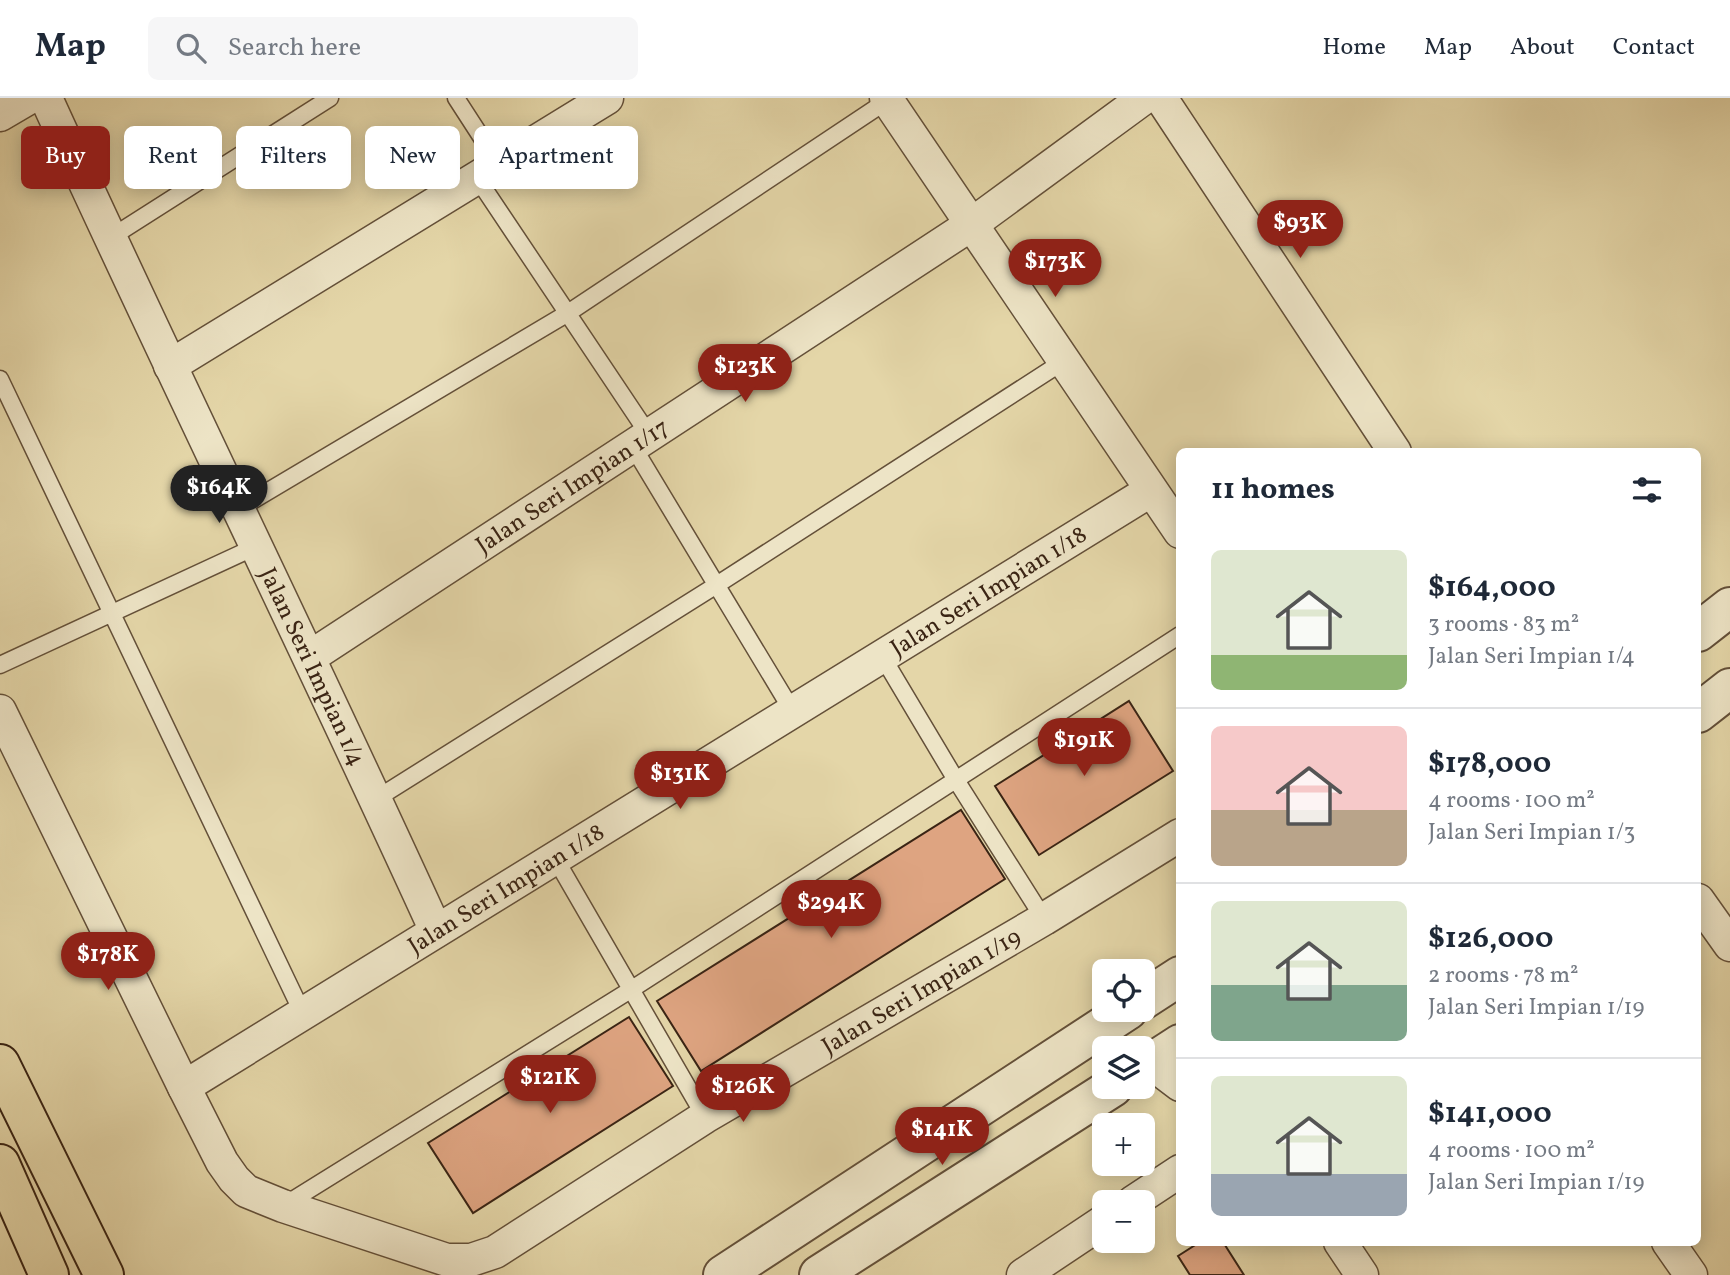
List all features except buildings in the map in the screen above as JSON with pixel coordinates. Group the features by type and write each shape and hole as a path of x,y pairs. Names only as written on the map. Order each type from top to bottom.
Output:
{"highway":[{"path":"0,1064 104,1275"},
{"path":"0,1164 49,1275"}],"street":[{"path":"0,115 29,98"},
{"name":"Jalan Seri Impian 1/4","path":"46,98 436,931"},
{"path":"562,126 607,98"},
{"name":"Jalan Seri Impian 1/17","path":"310,657 972,224 1144,98"},
{"path":"1161,98 1392,448"},
{"path":"887,99 1176,527"},
{"path":"170,366 474,181"},
{"name":"Jalan Seri Impian 1/18","path":"184,1087 1150,491"},
{"path":"1701,630 1730,607"},
{"path":"1701,711 1730,688"},
{"name":"Jalan Seri Impian 1/19","path":"0,711 184,1087 222,1163 234,1179 246,1191 283,1206 447,1261 471,1260 495,1252 705,1117 1044,919 1176,837"},
{"path":"1701,904 1730,945"},
{"path":"1155,992 1176,979"},
{"path":"723,1275 1110,1022"},
{"path":"819,1275 1094,1099"},
{"path":"1151,1190 1176,1174"},
{"path":"1023,1275 1092,1229"},
{"path":"1343,1246 1363,1275"},
{"path":"1671,1246 1691,1275"}],"lane":[{"path":"110,238 330,98"},
{"path":"456,98 474,140"},
{"path":"240,508 568,313 887,99"},
{"path":"498,189 641,440 715,586 793,712"},
{"path":"376,799 715,586 1064,361"},
{"path":"0,379 303,1014"},
{"path":"0,665 257,546"},
{"path":"283,1206 632,989 1176,638"},
{"path":"882,656 1044,919"},
{"path":"555,858 705,1117"}]}
